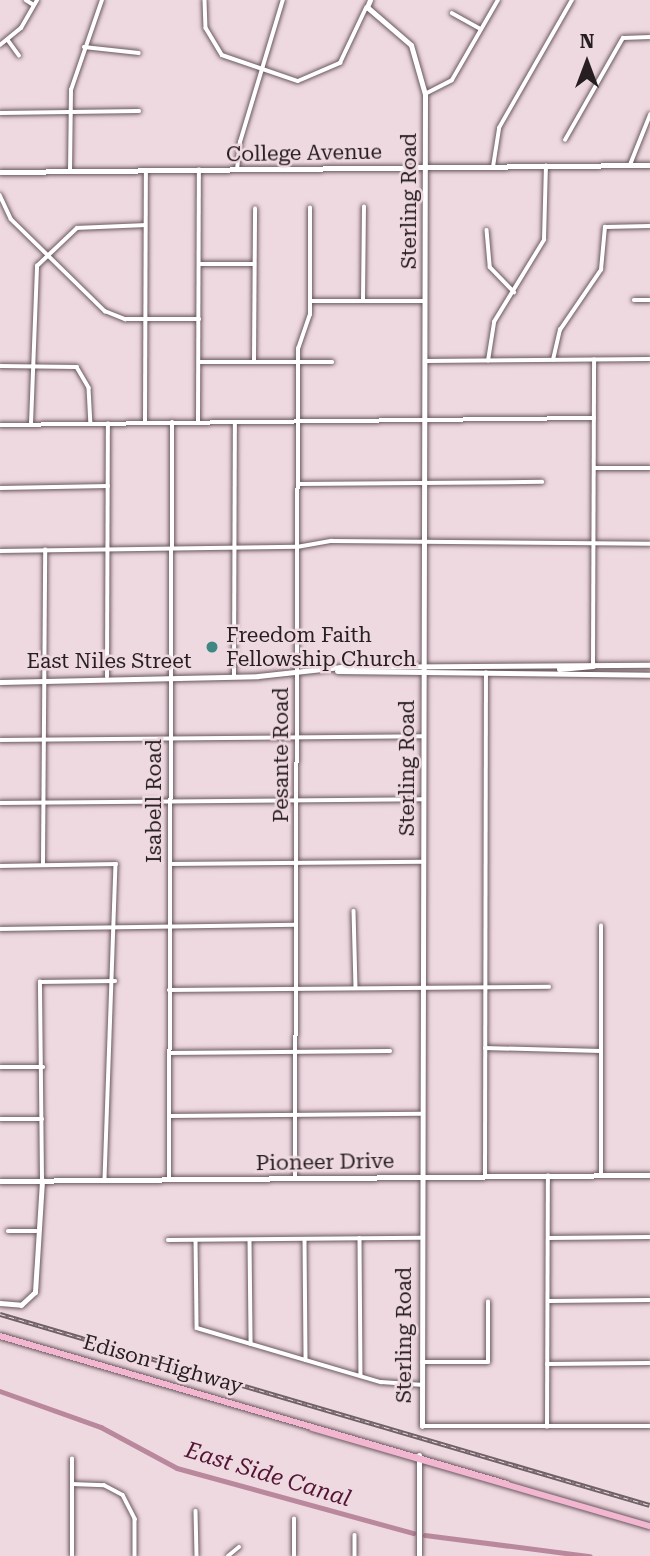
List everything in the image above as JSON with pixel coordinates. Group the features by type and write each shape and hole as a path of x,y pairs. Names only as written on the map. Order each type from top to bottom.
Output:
{"main road":[{"name":"Edison Highway","path":"0,1335 650,1526"}],"street":[{"path":"0,45 8,40 36,2 26,0"},
{"path":"70,172 69,112 84,47 102,0"},
{"path":"205,0 205,28 216,49 261,73 298,81 327,73 345,56 370,0"},
{"path":"237,170 261,73 283,0"},
{"path":"425,94 452,79 498,0"},
{"path":"493,167 499,128 572,0"},
{"name":"Sterling Road","path":"367,7 411,45 425,94 420,1238 422,1426"},
{"path":"452,13 481,29"},
{"path":"565,140 624,38 650,37"},
{"path":"8,40 19,55"},
{"path":"84,47 139,53"},
{"path":"0,113 139,111"},
{"path":"630,165 650,115"},
{"name":"College Avenue","path":"0,172 650,165"},
{"path":"488,361 491,329 544,240 546,166"},
{"path":"198,422 199,170"},
{"path":"145,423 146,171"},
{"path":"0,195 11,219 105,311 145,319 199,319"},
{"name":"Pesante Road","path":"295,1178 298,362 310,301 310,208"},
{"path":"363,301 364,208"},
{"path":"254,362 255,209"},
{"path":"30,424 31,286 46,254 85,226 145,225"},
{"path":"553,360 560,330 601,271 605,227 650,226"},
{"path":"487,230 490,267 514,292"},
{"path":"199,264 254,264"},
{"path":"634,300 650,300"},
{"path":"310,301 425,301"},
{"path":"425,361 650,359"},
{"path":"550,673 593,665 594,360"},
{"path":"198,362 332,362"},
{"path":"0,366 77,367 89,388 91,424"},
{"path":"0,425 594,418"},
{"path":"234,676 235,422"},
{"name":"Isabell Road","path":"169,1179 172,423"},
{"path":"107,677 108,424"},
{"path":"594,468 650,468"},
{"path":"298,484 542,482"},
{"path":"0,488 108,486"},
{"path":"0,551 298,547 352,541 424,546 650,544"},
{"path":"43,865 45,550"},
{"name":"East Niles Street","path":"0,682 7,678 234,676 423,666 650,665"},
{"path":"485,1176 486,673 525,666"},
{"name":"East Niles Street","path":"337,671 650,675"},
{"name":"East Niles Street","path":"0,673 7,678"},
{"path":"0,740 423,736"},
{"path":"0,803 423,799"},
{"path":"170,864 423,862"},
{"path":"0,866 116,864 116,981 106,1037 105,1180"},
{"path":"354,911 356,986"},
{"path":"0,929 295,925"},
{"path":"601,926 601,1175"},
{"path":"0,1303 25,1303 35,1292 36,1231 42,1180 43,1067 40,982 116,981"},
{"path":"169,990 421,985 549,987"},
{"path":"485,1048 601,1051"},
{"path":"169,1053 390,1051"},
{"path":"0,1067 43,1067"},
{"path":"169,1116 422,1114"},
{"path":"0,1119 42,1119"},
{"path":"547,1427 548,1175"},
{"name":"Pioneer Drive","path":"0,1181 650,1175"},
{"path":"8,1231 36,1231"},
{"path":"548,1238 650,1237"},
{"path":"360,1238 361,1376"},
{"path":"168,1240 420,1238"},
{"path":"305,1239 306,1360"},
{"path":"196,1240 197,1328 361,1376 420,1385"},
{"path":"250,1240 251,1344"},
{"path":"548,1301 650,1300"},
{"path":"420,1362 488,1362 488,1302"},
{"path":"547,1364 650,1363"},
{"path":"422,1426 650,1426"},
{"path":"419,1458 419,1556"},
{"path":"72,1459 72,1556"},
{"path":"72,1484 104,1485 123,1495 135,1520 135,1556"},
{"path":"196,1511 197,1556"},
{"path":"294,1520 294,1556"},
{"path":"355,1535 355,1556"},
{"path":"228,1556 239,1547"}],"waterway":[{"name":"East Side Canal","path":"0,1391 101,1427 177,1468 413,1533"},
{"name":"East Side Canal","path":"425,1535 590,1556"}],"railway":[{"path":"0,1314 650,1505"}],"place":[{"name":"Freedom Faith Fellowship Church","path":"212,647"}]}
